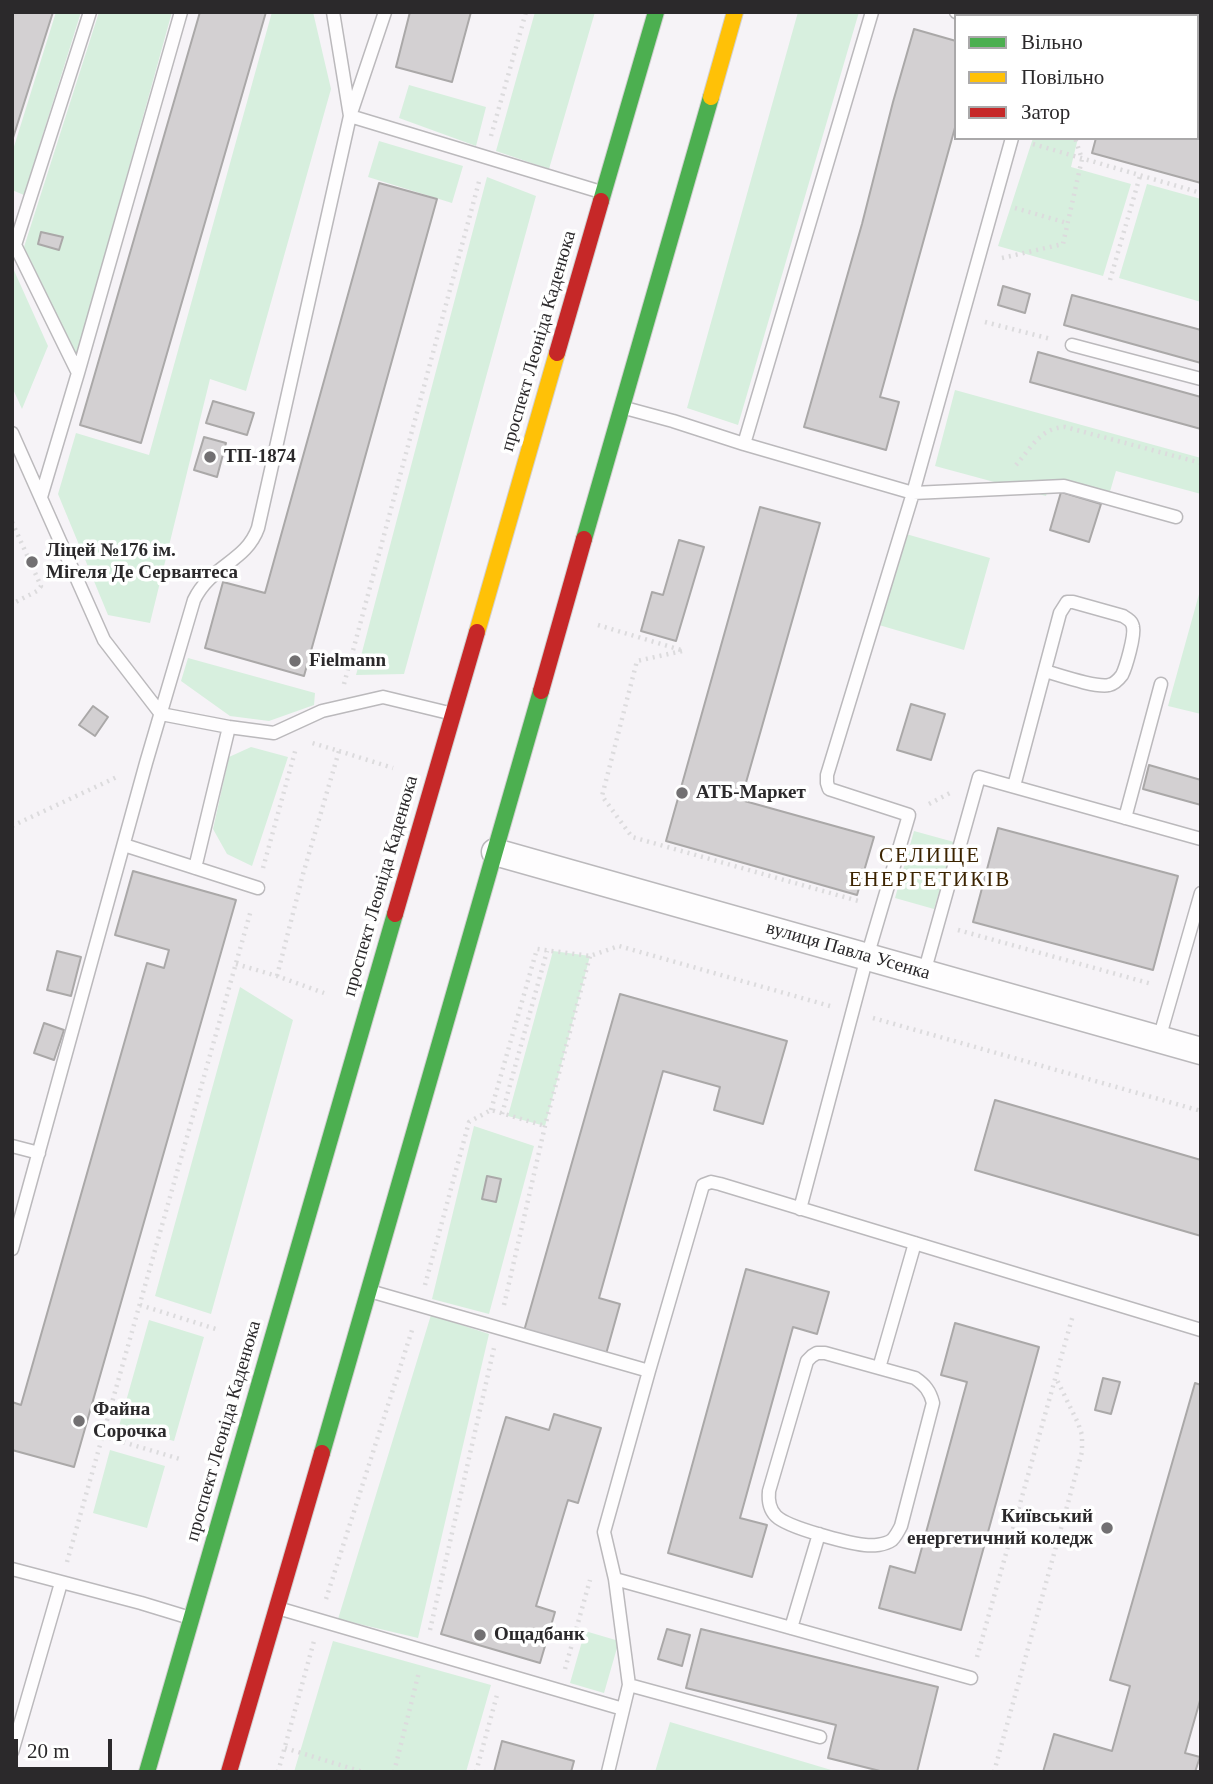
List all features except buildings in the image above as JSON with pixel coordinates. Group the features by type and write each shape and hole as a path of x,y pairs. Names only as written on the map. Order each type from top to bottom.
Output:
{"highway":[{"name":"проспект Леоніда Каденюка","path":"147,1772 656,12"},
{"path":"229,1772 734,12"}],"street":[{"name":"вулиця Павла Усенка","path":"495,852 1201,1051"}],"lane":[{"path":"78,373 13,244 90,12"},
{"path":"41,496 181,12"},
{"path":"333,12 350,116"},
{"path":"12,1249 146,763 194,600 213,574 241,554 255,538 350,116 385,12"},
{"path":"744,444 872,12"},
{"path":"350,116 604,193"},
{"path":"800,1209 867,957 909,815 829,789 827,775 913,493 1011,140"},
{"path":"1072,345 1201,379"},
{"path":"621,407 913,493 1064,486 1176,517"},
{"path":"12,433 104,640 161,714 274,733 322,711 383,697 453,714"},
{"path":"1014,786 1060,613 1067,602 1130,620 1134,634 1126,664 1121,678 1111,685 1098,685 1045,671"},
{"path":"1125,818 1161,684"},
{"path":"195,868 229,727"},
{"path":"924,973 979,776 1201,839"},
{"path":"124,845 258,888"},
{"path":"1159,1039 1201,893"},
{"path":"12,1146 39,1153"},
{"path":"608,1772 629,1685 615,1579 604,1532 703,1185 711,1182 720,1184 1201,1330"},
{"path":"878,1368 915,1243"},
{"path":"369,1291 649,1371"},
{"path":"817,1353 825,1353 878,1368 915,1378 930,1393 933,1403 901,1526 892,1540 878,1545 865,1545 819,1534 787,1523 776,1516 768,1504 769,1491 807,1361 817,1353"},
{"path":"792,1628 819,1534"},
{"path":"12,1569 192,1618"},
{"path":"615,1579 971,1678"},
{"path":"12,1752 61,1583"},
{"path":"277,1608 623,1709"},
{"path":"629,1685 820,1737"}],"path":[{"path":"337,708 526,12"},
{"path":"1019,140 1201,193"},
{"path":"977,264 1063,244 1082,159 1076,140"},
{"path":"1110,280 1140,176"},
{"path":"994,202 1068,223"},
{"path":"978,320 1072,345"},
{"path":"997,489 1038,439 1054,428 1065,427 1201,464"},
{"path":"12,522 41,586 37,591 12,604"},
{"path":"598,625 682,651 637,661 602,796 632,836"},
{"path":"61,1583 299,739 393,768"},
{"path":"277,976 339,751"},
{"path":"12,826 146,763"},
{"path":"909,815 979,776"},
{"path":"278,1772 320,1620 420,1305 469,1122 491,1110 537,949 590,956 619,946 1201,1111"},
{"path":"502,1114 547,951"},
{"path":"394,1772 425,1651 545,1126 590,956"},
{"path":"236,964 324,993"},
{"path":"491,1110 545,1126"},
{"path":"971,1678 1079,1293"},
{"path":"140,1305 219,1330"},
{"path":"994,1772 1082,1452 1082,1435 1078,1423 1056,1378"},
{"path":"103,1436 183,1460"},
{"path":"559,1690 604,1532"},
{"path":"476,1772 503,1674"},
{"path":"285,1748 363,1772"}],"green space":[{"path":"56,12 81,12 24,195 12,190 12,153"},
{"path":"99,12 172,12 77,356 24,247"},
{"path":"272,12 313,12 331,89 246,391 210,379 150,623 108,615 58,494 76,433 149,455"},
{"path":"535,12 595,12 549,169 496,151"},
{"path":"798,12 859,12 738,425 687,408"},
{"path":"409,85 486,107 476,146 399,118"},
{"path":"1032,140 1078,140 1071,167 1131,184 1103,276 998,246"},
{"path":"379,141 463,166 452,203 368,177"},
{"path":"487,177 536,196 404,674 356,675"},
{"path":"1147,184 1201,199 1201,302 1119,278"},
{"path":"12,266 48,346 22,409 12,387"},
{"path":"955,390 1201,458 1201,494 1116,471 1109,495 1051,479 1046,496 935,466"},
{"path":"906,534 990,558 964,650 879,625"},
{"path":"1201,587 1201,714 1168,706"},
{"path":"188,658 315,693 314,705 269,721 230,716 181,681"},
{"path":"251,747 288,757 252,866 227,854 213,829 229,757"},
{"path":"914,831 954,842 934,909 895,898"},
{"path":"553,951 590,956 545,1126 508,1116"},
{"path":"240,987 293,1020 211,1314 155,1296"},
{"path":"474,1126 534,1146 489,1314 432,1299"},
{"path":"431,1315 489,1334 418,1638 338,1619"},
{"path":"149,1320 204,1337 174,1441 119,1426"},
{"path":"110,1450 165,1466 147,1528 93,1513"},
{"path":"585,1631 619,1641 604,1693 570,1683"},
{"path":"333,1641 491,1685 466,1772 294,1772"},
{"path":"670,1722 838,1772 655,1772"}],"traffic: fast":[{"path":"601,201 656,12"},
{"path":"584,539 711,97"},
{"path":"322,1453 541,691"},
{"path":"147,1772 395,914"}],"traffic: slow":[{"path":"711,97 735,12"},
{"path":"477,632 557,353"}],"traffic: jam":[{"path":"557,353 601,201"},
{"path":"541,691 584,539"},
{"path":"395,914 477,632"},
{"path":"229,1772 322,1453"}],"place":[{"name":"ТП-1874","path":"210,457"},
{"name":"Ліцей №176 ім. Мігеля Де Сервантеса","path":"32,562"},
{"name":"Fielmann","path":"295,661"},
{"name":"АТБ-Маркет","path":"682,793"},
{"name":"Файна Сорочка","path":"79,1421"},
{"name":"Київський енергетичний коледж","path":"1107,1528"},
{"name":"Ощадбанк","path":"480,1635"}],"district":[{"name":"СЕЛИЩЕ ЕНЕРГЕТИКІВ","path":"930,868"}]}
